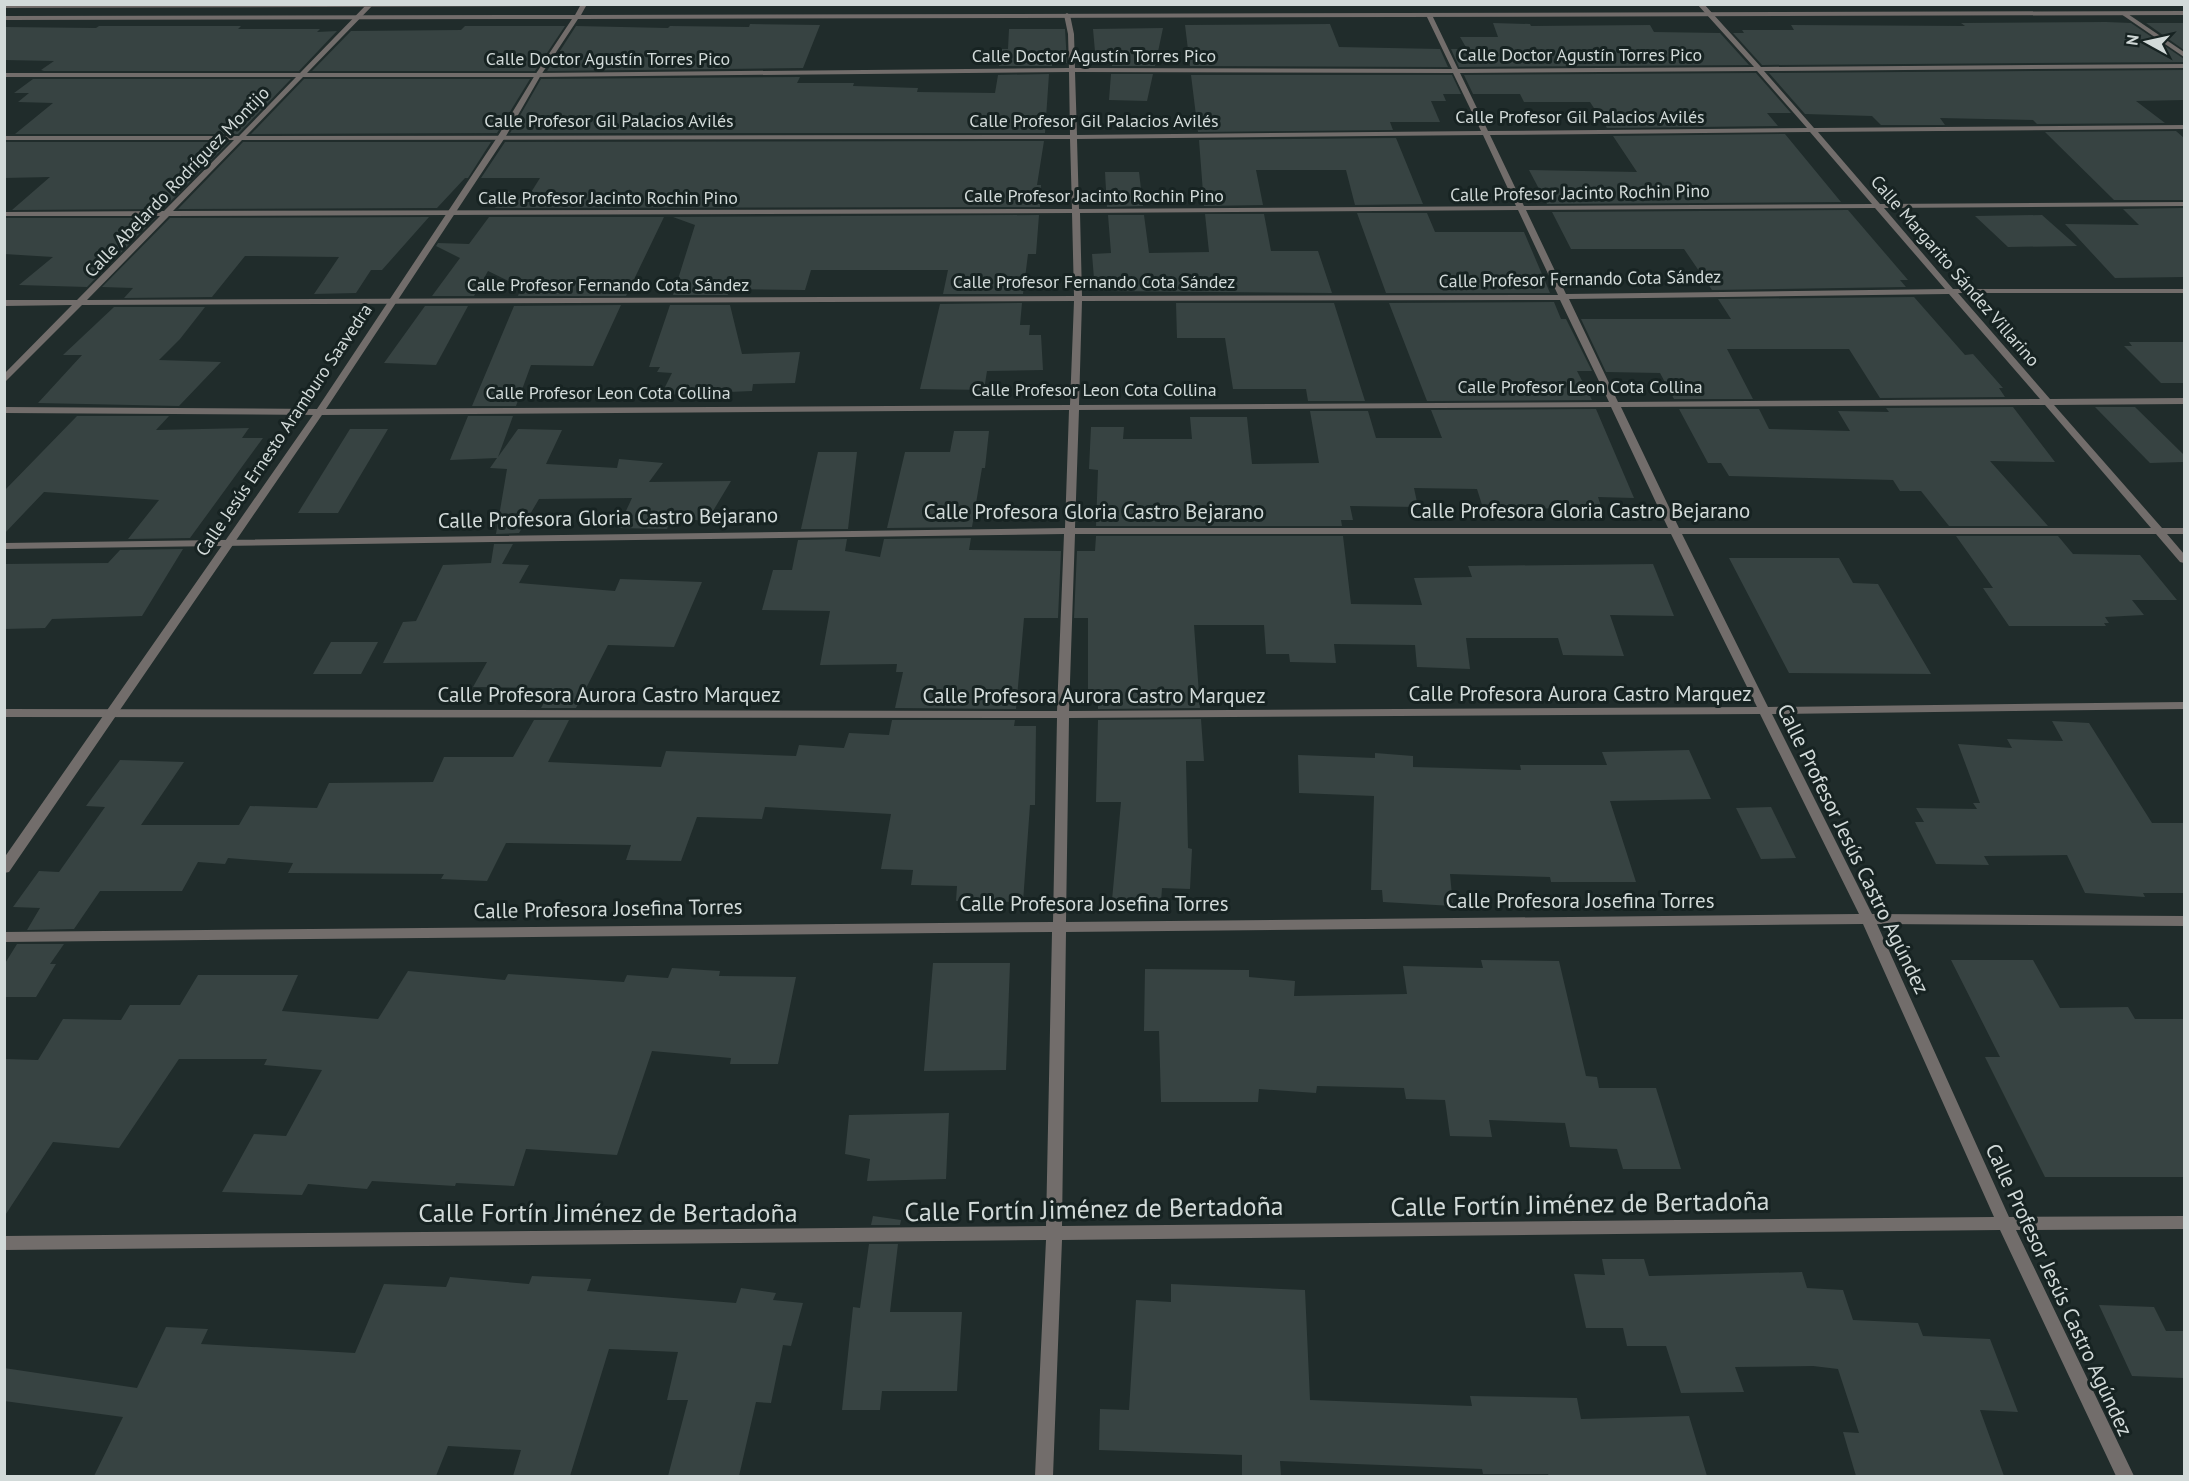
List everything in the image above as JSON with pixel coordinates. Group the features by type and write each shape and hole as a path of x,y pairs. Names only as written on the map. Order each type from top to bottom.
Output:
{"street":[{"path":"4,6 826,4"},
{"name":"Calle Margarito Sández Villarino","path":"1700,4 1813,131 2184,560"},
{"name":"Calle Abelardo Rodríguez Montijo","path":"4,380 370,5"},
{"name":"Calle Jesús Ernesto Aramburo Saavedra","path":"4,869 114,713 319,412 501,136 537,75 585,5"},
{"path":"2123,13 2184,55"},
{"path":"4,18 2184,13"},
{"path":"1044,1476 1054,1235 1063,716 1078,299 1071,34 1067,15"},
{"name":"Calle Profesor Jesús Castro Agúndez","path":"1429,15 1675,531 1767,712 1868,920 2005,1225 2125,1476"},
{"name":"Calle Doctor Agustín Torres Pico","path":"4,75 302,76 1072,70 1456,71 2184,66"},
{"name":"Calle Profesor Gil Palacios Avilés","path":"4,138 1074,137 2184,127"},
{"name":"Calle Profesor Jacinto Rochin Pino","path":"4,214 1521,209 2184,204"},
{"name":"Calle Profesor Fernando Cota Sández","path":"4,303 1563,297 1952,291 2184,291"},
{"name":"Calle Profesor Leon Cota Collina","path":"4,410 319,412 2184,401"},
{"name":"Calle Profesora Gloria Castro Bejarano","path":"4,546 1071,531 2184,531"},
{"name":"Calle Profesora Aurora Castro Marquez","path":"4,713 1063,716 1767,712 2184,705"},
{"name":"Calle Profesora Josefina Torres","path":"4,937 1868,920 2184,921"},
{"name":"Calle Fortín Jiménez de Bertadoña","path":"4,1243 1054,1235 2184,1222"}],"building":[{"path":"1493,23 1530,24 1531,26 1650,25 1654,32 1720,33 1749,65 1459,67 1451,49 1467,49 1460,37 1498,37"},
{"path":"1961,23 2131,23 2184,59 2184,62 1762,65 1733,33 1744,33 1742,30 1794,30 1791,25 1965,26"},
{"path":"2146,23 2184,23 2184,50"},
{"path":"750,24 820,25 803,68 547,71 576,26 668,28 670,26 749,27"},
{"path":"1330,24 1339,47 1440,49 1448,67 1190,66 1185,25"},
{"path":"99,26 241,26 238,29 337,31 299,71 44,71 41,70 54,61 4,60 4,27 96,28"},
{"path":"465,26 565,26 535,71 312,71 351,31 461,30"},
{"path":"1163,28 1155,66 1112,66 1112,63 1096,63 1093,29"},
{"path":"1009,29 1065,29 1067,63 1052,62 1052,66 999,66 1002,49 1008,49"},
{"path":"2184,70 2184,100 2136,101 2165,123 2037,124 2033,120 1940,118 1945,125 1881,125 1872,116 1805,114 1769,73"},
{"path":"1756,73 1791,113 1767,113 1778,126 1607,128 1590,102 1524,102 1520,94 1473,94 1464,75"},
{"path":"1049,74 1045,133 510,133 541,79 800,77 797,83 854,83 853,86 918,88 917,92 995,93 998,75"},
{"path":"1111,74 1153,74 1147,101 1109,100"},
{"path":"1191,75 1452,75 1461,94 1443,94 1446,101 1431,101 1440,122 1390,122 1393,130 1198,132"},
{"path":"33,79 291,79 238,134 15,134 53,103 18,102 29,93 14,93"},
{"path":"304,79 530,79 497,133 251,134"},
{"path":"2176,131 2184,138 2184,200 2114,200 2045,132"},
{"path":"1785,134 1841,202 1547,204 1529,170 1637,172 1613,136"},
{"path":"1396,138 1423,204 1355,205 1346,170 1256,170 1263,205 1204,206 1199,140"},
{"path":"1044,141 1037,185 1041,185 1040,207 495,208 508,191 525,202 540,178 481,178 505,142"},
{"path":"4,142 229,142 163,209 12,210 50,177 4,178"},
{"path":"243,142 491,142 468,178 465,178 437,208 178,209"},
{"path":"1105,172 1139,172 1143,206 1107,207"},
{"path":"2184,208 2184,277 2115,278 2065,224 2139,225 2123,209"},
{"path":"1848,210 1908,280 1900,280 1906,287 1712,290 1684,249 1571,249 1552,212"},
{"path":"1357,213 1427,213 1435,232 1524,232 1550,293 1386,293"},
{"path":"1205,214 1264,214 1271,251 1318,251 1332,293 1095,291 1092,254 1111,253 1108,215 1144,215 1149,253 1209,252"},
{"path":"1039,215 1036,254 1028,254 1023,294 943,294 948,270 811,270 805,290 727,289 728,295 673,295 695,225 673,217"},
{"path":"2042,215 2077,246 2008,247 1975,216"},
{"path":"429,217 382,270 371,270 356,293 314,294 339,257 245,256 212,297 124,298 133,288 102,287 170,218"},
{"path":"489,217 664,217 626,296 518,296 521,287 488,271 474,296 432,296 460,258 436,246 438,243 469,244"},
{"path":"4,218 155,218 87,287 19,285 53,257 4,254"},
{"path":"1914,297 1965,355 1973,354 2003,388 1999,388 2005,397 1880,398 1849,349 1727,349 1753,399 1674,399 1660,373 1606,372 1581,319 1731,319 1718,299"},
{"path":"1554,302 1561,319 1566,319 1592,371 1577,371 1592,400 1427,401 1389,303"},
{"path":"1022,303 1020,325 1030,325 1029,335 1041,335 1043,370 987,371 984,390 920,389 940,304"},
{"path":"1176,303 1334,303 1365,401 1308,401 1306,389 1233,389 1225,338 1177,338"},
{"path":"621,305 593,366 531,365 516,406 472,406 514,306"},
{"path":"670,305 730,305 742,354 800,352 795,383 753,384 752,391 661,395 672,373 657,372 660,367 649,367"},
{"path":"425,306 468,306 436,365 384,363"},
{"path":"114,307 205,307 180,339 159,360 221,362 179,406 38,403 82,355 63,355"},
{"path":"2129,342 2184,342 2184,383 2161,383 2124,346 2132,346"},
{"path":"2013,407 2055,462 1990,461 2048,526 1949,526 1921,491 1900,491 1893,480 1729,476 1721,463 1708,463 1679,409 1759,409 1769,429 1850,431 1838,411 1889,412 1886,408"},
{"path":"2095,407 2135,407 2184,455 2184,462 2150,463"},
{"path":"1596,409 1634,498 1598,497 1602,509 1483,508 1477,489 1414,488 1418,507 1350,506 1353,520 1341,520 1342,526 1096,526 1098,470 1089,469 1091,427 1124,427 1123,439 1192,439 1190,417 1247,417 1252,464 1319,463 1310,411 1368,411 1376,438 1442,438 1431,410"},
{"path":"77,416 169,416 156,430 249,428 242,438 263,438 190,538 128,539 159,500 44,492 4,534 5,490"},
{"path":"468,416 513,416 498,457 518,429 562,430 546,464 617,468 619,459 663,463 649,482 731,481 707,521 671,518 667,529 618,528 632,498 539,499 519,533 496,534 507,469 490,468 497,458 450,460"},
{"path":"350,429 388,429 338,513 298,513"},
{"path":"954,431 989,431 985,468 982,468 972,527 887,528 905,452 950,452"},
{"path":"818,452 857,452 848,529 801,529"},
{"path":"1096,536 1343,536 1351,604 1422,605 1414,578 1472,577 1468,566 1653,564 1674,616 1610,615 1624,656 1563,655 1558,638 1466,638 1470,669 1417,667 1415,645 1334,644 1336,663 1290,662 1289,654 1266,654 1264,625 1194,625 1200,708 1098,709 1098,692 1088,692 1088,618 1074,618 1077,551 1095,551"},
{"path":"1956,536 2058,536 2073,554 2140,555 2177,600 2132,600 2144,615 2105,617 2109,623 2104,623 2106,626 2009,626 1983,588 1993,588"},
{"path":"971,538 969,550 1061,551 1058,618 1024,618 1016,709 895,708 903,672 896,672 897,664 820,665 830,611 762,610 773,570 792,570 798,540 847,539 845,551 880,557 884,539"},
{"path":"494,544 513,544 502,564 529,565 519,583 615,591 620,579 702,582 674,647 608,645 576,708 541,708 552,688 473,687 487,662 383,663 403,622 416,621 443,565 491,563"},
{"path":"183,549 142,616 52,619 45,628 4,629 4,564 108,563 120,550"},
{"path":"1729,558 1839,558 1853,583 1878,584 1931,674 1789,673"},
{"path":"331,642 378,642 361,674 313,674"},
{"path":"1201,719 1204,761 1186,761 1188,848 1192,849 1190,889 1162,888 1161,902 1112,900 1121,802 1096,802 1098,720"},
{"path":"534,720 569,720 548,762 661,767 666,751 796,756 799,745 844,748 849,733 889,735 892,720 1015,720 1014,726 1036,726 1035,805 1030,805 1023,902 956,901 957,886 911,885 913,870 881,869 891,814 765,807 762,819 697,817 681,861 626,860 631,845 506,843 487,881 441,879 444,874 288,873 293,863 228,858 225,864 198,862 182,891 100,891 74,929 27,930 40,908 13,907 39,871 59,872 105,807 86,806 120,760 184,762 141,825 239,825 250,806 317,808 329,783 433,782 444,757 513,757"},
{"path":"2052,721 2089,723 2152,823 2184,823 2184,893 2143,893 2145,897 2085,893 2067,855 1984,856 1989,865 1936,864 1915,822 1924,822 1916,808 1977,809 1973,803 1980,803 1958,744 2012,748 2007,739 2063,741"},
{"path":"1689,750 1711,799 1610,801 1636,882 1551,882 1550,877 1450,874 1453,906 1383,902 1382,890 1371,890 1374,796 1299,793 1298,755 1375,758 1375,753 1413,756 1413,767 1521,770 1520,765 1607,765 1602,752"},
{"path":"1771,807 1796,858 1761,859 1736,808"},
{"path":"17,944 64,944 50,964 56,964 36,997 4,997 4,965"},
{"path":"1481,960 1559,961 1586,1076 1597,1077 1599,1088 1656,1088 1681,1169 1623,1169 1617,1149 1570,1147 1565,1123 1489,1120 1492,1137 1450,1136 1445,1100 1406,1099 1404,1088 1317,1086 1316,1093 1259,1089 1258,1102 1161,1102 1159,1031 1144,1031 1145,969 1249,970 1249,977 1295,981 1294,996 1407,994 1403,966 1483,968"},
{"path":"1951,960 2033,960 2060,1008 2128,1007 2135,1019 2184,1019 2184,1177 2045,1177 1985,1057 2000,1057"},
{"path":"933,963 1010,963 1006,1070 924,1071"},
{"path":"672,968 720,971 719,976 796,977 778,1064 730,1064 731,1058 652,1051 617,1155 526,1149 514,1186 456,1183 455,1186 372,1181 367,1189 308,1184 302,1195 222,1192 254,1134 286,1136 322,1070 264,1065 267,1059 179,1059 119,1148 53,1142 4,1217 4,1059 38,1060 63,1019 121,1020 130,1005 180,1005 198,975 298,975 282,1011 378,1019 408,971 505,980 508,974 624,982 627,975 668,978"},
{"path":"949,1113 946,1179 867,1181 870,1159 845,1154 849,1115"},
{"path":"873,1216 901,1220 900,1225 871,1225"},
{"path":"869,1244 898,1244 890,1312 962,1312 957,1391 882,1391 880,1410 842,1410 853,1307 860,1308"},
{"path":"1602,1259 1644,1259 1649,1276 1802,1272 1807,1288 1843,1290 1853,1320 1918,1323 1923,1336 1990,1339 2018,1412 1980,1410 2004,1476 1856,1476 1843,1432 1859,1433 1838,1369 1813,1366 1735,1367 1744,1392 1681,1393 1666,1346 1627,1346 1623,1328 1586,1328 1574,1274 1605,1275"},
{"path":"532,1276 591,1279 587,1291 736,1303 741,1288 776,1293 773,1300 803,1303 791,1346 783,1345 771,1403 756,1402 739,1476 668,1476 688,1400 667,1400 678,1352 609,1349 570,1476 513,1476 521,1450 448,1446 436,1476 94,1476 123,1417 4,1401 4,1368 137,1388 166,1327 208,1329 201,1344 355,1353 384,1284 446,1287 450,1277 529,1284"},
{"path":"1171,1284 1305,1290 1310,1400 1472,1406 1470,1396 1577,1398 1581,1419 1689,1416 1707,1476 1483,1474 1482,1469 1280,1461 1281,1476 1242,1476 1242,1455 1099,1450 1100,1409 1129,1410 1136,1300 1171,1302"},
{"path":"2099,1305 2154,1307 2166,1331 2184,1331 2184,1378 2132,1376"}]}
